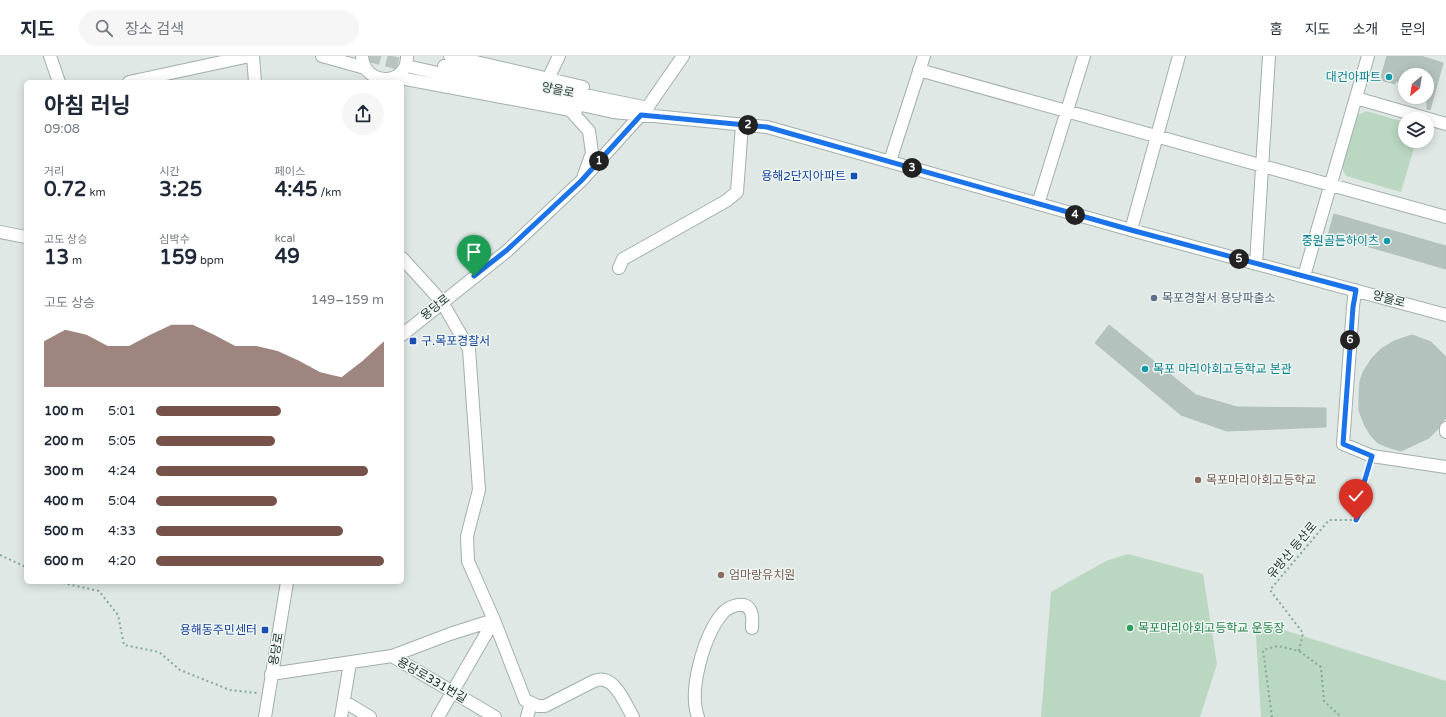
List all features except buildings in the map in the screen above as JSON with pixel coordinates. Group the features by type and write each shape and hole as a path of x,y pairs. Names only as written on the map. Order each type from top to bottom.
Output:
{"street":[{"path":"50,56 58,80"},
{"path":"138,80 250,56"},
{"path":"253,56 255,80"},
{"path":"322,56 365,68"},
{"path":"362,56 362,63 374,80 395,77 571,111 616,107"},
{"path":"450,56 597,90 616,107"},
{"path":"548,79 559,56"},
{"name":"용당로","path":"404,332 507,250 581,181 644,112 683,56"},
{"path":"890,161 924,56"},
{"path":"1038,204 1084,56"},
{"path":"1131,230 1179,56"},
{"path":"1256,264 1269,56"},
{"path":"1304,276 1368,56"},
{"path":"395,77 401,73 410,61"},
{"name":"양을로","path":"410,61 616,107 706,121 767,127 1131,230 1446,315"},
{"path":"919,70 1446,218"},
{"path":"1356,98 1446,124"},
{"path":"571,111 589,130 592,153 581,181"},
{"path":"619,268 623,259 726,201 737,192 742,125"},
{"path":"0,232 24,237"},
{"path":"404,260 442,302 469,349 480,490 467,536 468,561 494,620 525,700 538,706 545,706 594,681 603,679 610,682 618,691 633,717"},
{"path":"1356,290 1353,307 1343,444 1372,456 1446,467"},
{"name":"용당로","path":"265,717 287,584"},
{"path":"698,717 695,703 696,682 702,655 714,626 721,615 731,606 742,605 748,608 751,612 752,628"},
{"path":"392,656 450,634 494,620"},
{"path":"438,717 494,620"},
{"name":"용당로331번길","path":"271,674 392,656 453,691 494,717"},
{"path":"342,717 350,663"},
{"path":"345,702 370,717"},
{"path":"527,717 531,703"}],"path":[{"name":"유방산 등산로","path":"1299,651 1303,633 1270,590 1329,520 1356,520 1363,507 1363,486 1372,456"},
{"path":"0,555 24,567"},
{"path":"68,584 99,590 118,614 124,645 159,652 180,670 230,690 268,694"},
{"path":"1272,717 1263,650 1278,646 1299,651 1321,667 1324,701 1341,717"}],"green space":[{"path":"1366,111 1398,120 1398,148 1414,148 1401,192 1346,176 1342,168 1358,115"},
{"name":"목포마리아회고등학교 운동장","path":"1128,554 1203,574 1217,664 1200,717 1041,717 1051,592 1106,561"},
{"path":"1255,621 1446,681 1446,717 1261,717"}],"tunnel":[{"path":"369,56 411,67"}],"place":[{"name":"대건아파트","path":"1389,77"},
{"name":"용해2단지아파트","path":"854,176"},
{"name":"중원골든하이츠","path":"1387,241"},
{"name":"목포경찰서 용당파출소","path":"1154,298"},
{"name":"구.목포경찰서","path":"413,341"},
{"name":"목포 마리아회고등학교 본관","path":"1145,369"},
{"name":"목포마리아회고등학교","path":"1198,480"},
{"name":"엄마랑유치원","path":"721,575"},
{"name":"목포마리아회고등학교 운동장","path":"1130,628"},
{"name":"용해동주민센터","path":"265,630"}],"route":[{"path":"474,276 507,250 581,181 641,115 767,127 890,161 1131,230 1356,290 1353,307 1343,444 1372,456 1363,486 1363,507 1356,520"}]}
